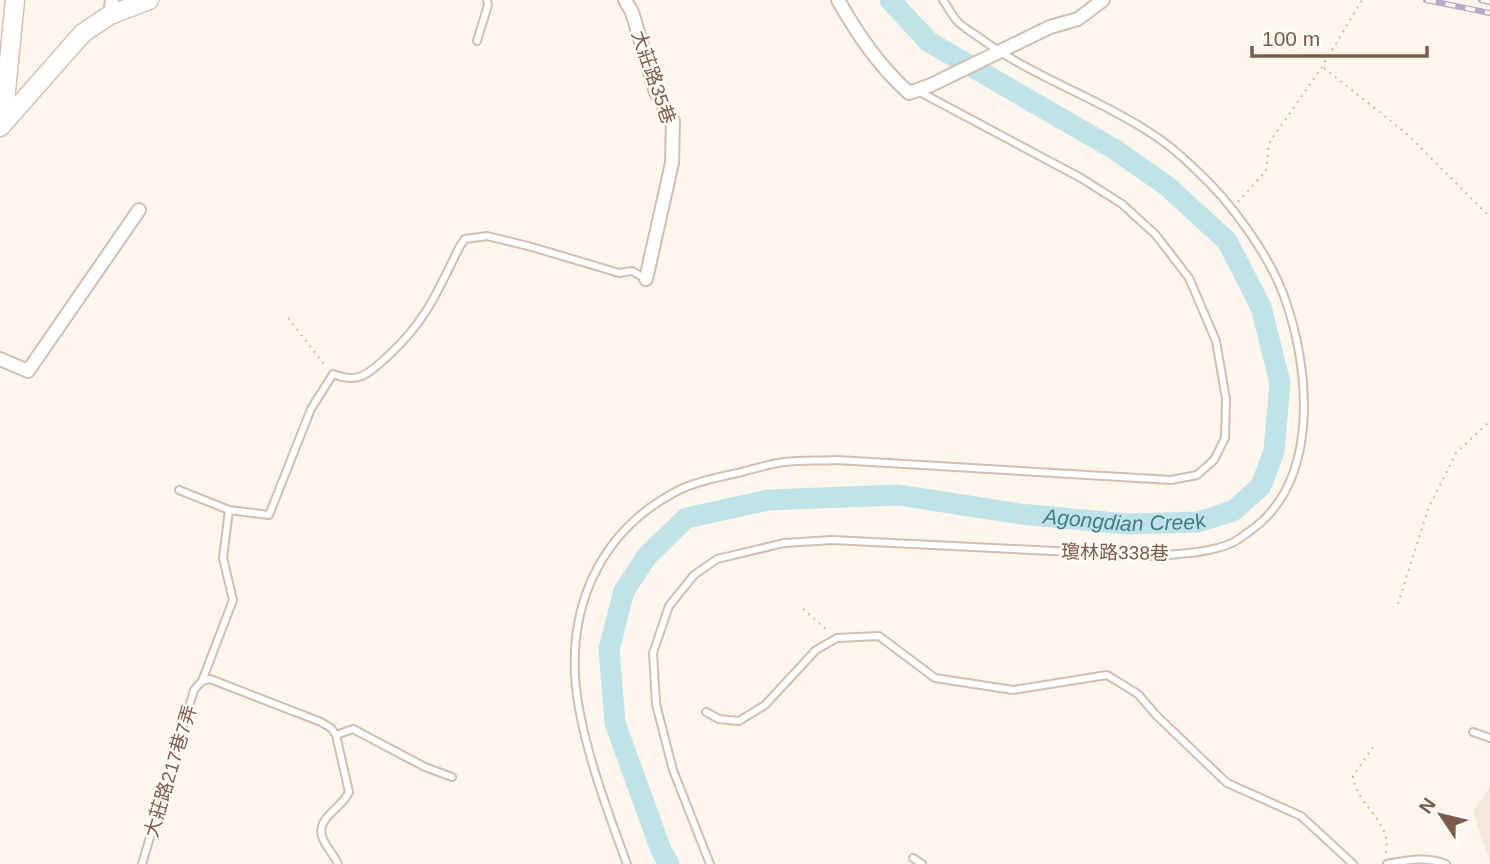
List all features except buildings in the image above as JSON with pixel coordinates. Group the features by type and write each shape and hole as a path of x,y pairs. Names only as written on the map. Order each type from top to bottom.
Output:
{"street":[{"path":"1,124 16,0"},
{"path":"1,124 83,33 111,7 149,0"},
{"name":"大莊路35巷","path":"625,0 632,12 656,92 673,121 672,163 646,279"},
{"path":"838,0 859,37 889,75 909,93 1050,27 1077,19 1103,0"},
{"path":"0,359 28,371 139,210"}],"lane":[{"path":"477,41 488,5 487,0"},
{"name":"瓊林路338巷","path":"710,864 673,770 656,704 653,653 669,606 694,575 718,559 784,543 833,540 1165,555 1198,552 1233,543 1262,523 1279,503 1291,481 1300,452 1303,384 1296,336 1283,294 1261,251 1231,209 1197,170 1147,131 997,53 957,21 943,0"},
{"path":"627,864 609,816 582,720 575,676 576,636 581,604 597,568 617,537 645,511 678,490 783,462 837,460 1171,480 1197,475 1214,460 1225,438 1226,399 1216,341 1189,278 1156,235 1122,204 1081,178 917,90"},
{"path":"179,491 229,509 270,515 311,409 332,374 345,379 366,376 411,335 428,311 465,239 487,236 619,273 632,271 646,279"},
{"path":"202,681 233,600 223,558 229,509"},
{"path":"706,712 719,719 739,721 765,705 816,650 837,638 879,636 935,678 1013,690 1107,675 1139,694 1156,715 1227,783 1301,816 1353,864"},
{"name":"大莊路217巷7弄","path":"142,864 194,690 202,681 210,679 219,682 321,722 336,735"},
{"path":"338,864 323,839 320,828 322,822 346,800 349,792 336,735 353,729 425,767 452,777"},
{"path":"1473,732 1490,738"},
{"path":"913,858 922,864"},
{"path":"1386,864 1436,860 1446,864"}],"path":[{"path":"1231,209 1265,171 1269,143 1322,67 1362,0"},
{"path":"1322,67 1406,134 1490,217"},
{"path":"288,318 332,374"},
{"path":"1398,604 1428,509 1456,453 1490,421"},
{"path":"803,609 837,638"},
{"path":"1373,747 1353,776 1354,788 1387,836 1386,864"}],"shaded area":[{"path":"1490,787 1490,863 1473,812"}],"waterway":[{"name":"Agongdian Creek","path":"669,864 661,850 615,723 609,649 624,591 647,556 686,518 768,500 899,495 1020,514 1127,524 1198,522 1233,511 1261,486 1274,451 1280,383 1261,307 1227,241 1167,186 1114,149 929,42 890,0"}],"railway":[{"path":"1426,0 1490,13"},
{"path":"1481,0 1490,2"}]}
